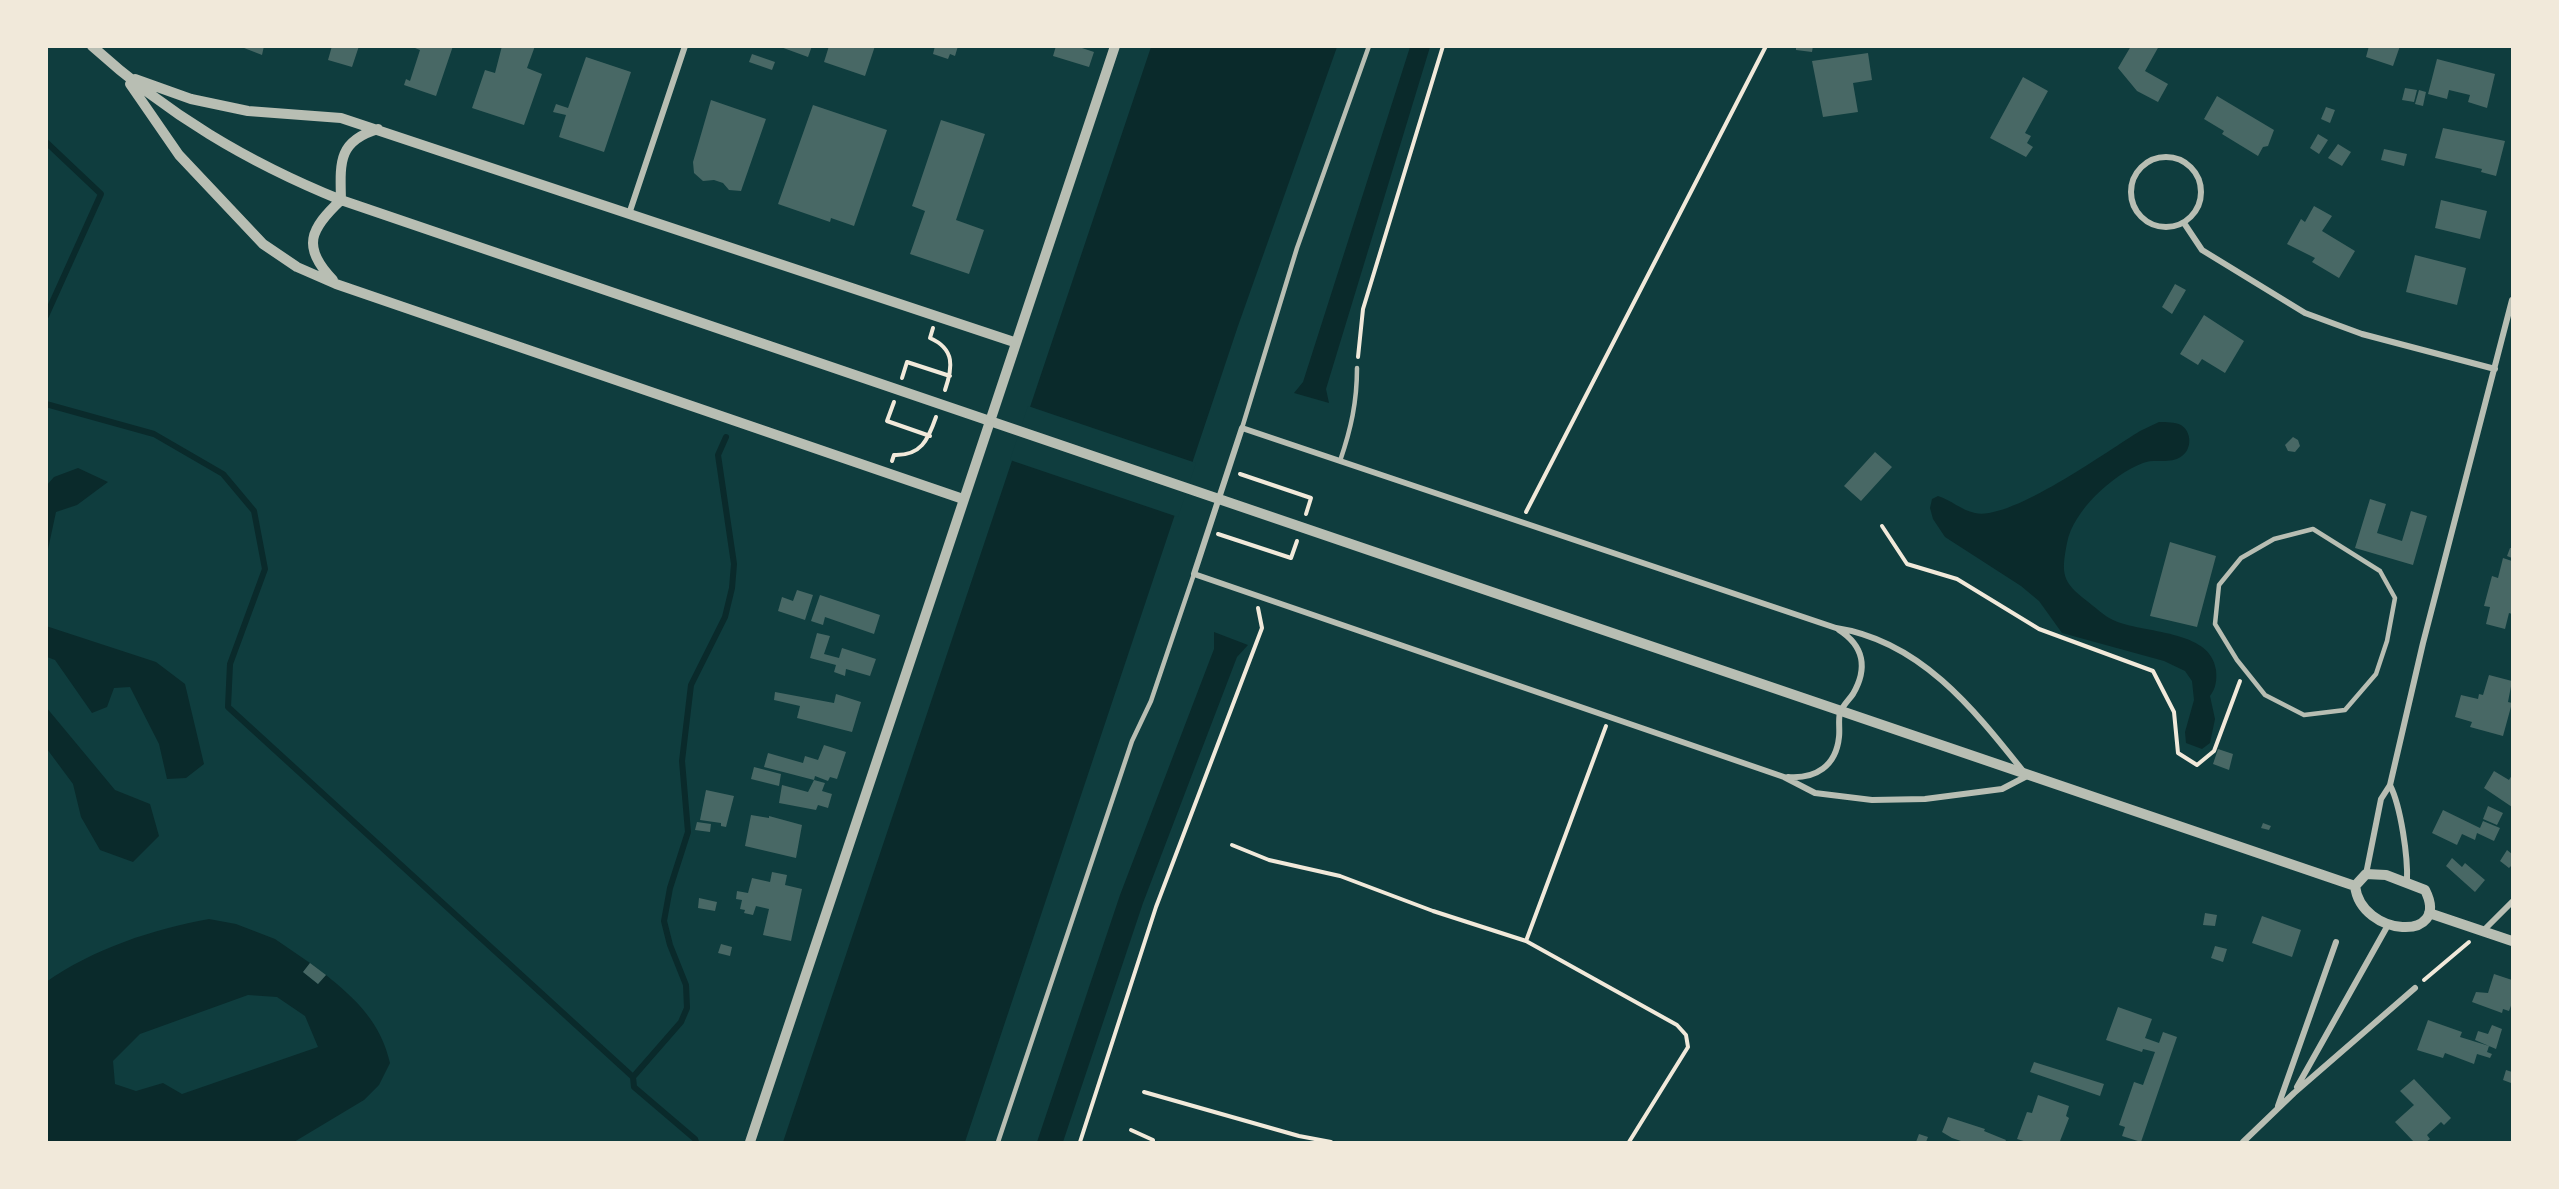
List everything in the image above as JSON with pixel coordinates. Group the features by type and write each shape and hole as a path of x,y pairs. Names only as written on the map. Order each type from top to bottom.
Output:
{"street":[{"path":"92,46 124,76 184,119 245,158 341,200 2355,886"},
{"path":"629,214 685,46"},
{"path":"750,1143 1114,46"},
{"path":"124,76 191,99 248,111 341,118 379,129 1014,342"},
{"path":"124,76 179,155 263,244 297,267 336,284 963,499"},
{"path":"336,284 316,263 313,248 315,232 324,216 341,200 342,157 350,143 362,134 379,129"},
{"path":"2163,157 2175,158 2189,165 2197,174 2201,198 2197,210 2184,223 2160,227 2149,223 2133,206 2133,182 2138,171 2151,160 2163,157"},
{"path":"2184,223 2202,250 2305,313 2362,334 2495,369"},
{"path":"2366,874 2386,875 2407,881 2425,890 2430,900 2429,913 2422,923 2409,929 2388,925 2364,909 2356,895 2355,886 2366,874 2381,799 2390,785 2423,643 2512,300"},
{"path":"1242,428 1522,524 1836,628 1860,632 1895,645 1930,669 1973,708 2027,776 2002,789 1925,799 1872,800 1815,793 1784,777 1194,574 1242,428"},
{"path":"1784,777 1802,778 1817,774 1829,765 1838,745 1840,712 1861,677 1863,664 1859,649 1850,637 1836,628"},
{"path":"2390,785 2397,800 2400,827 2408,860 2407,881"},
{"path":"2482,931 2512,902"},
{"path":"2429,913 2512,941"},
{"path":"2294,1093 2388,925"},
{"path":"2276,1109 2336,942"},
{"path":"2243,1143 2276,1109 2415,988"}],"lane":[{"path":"1242,428 1298,248 1369,46"},
{"path":"1340,461 1352,427 1357,398 1357,368"},
{"path":"2313,529 2380,571 2395,598 2387,641 2376,674 2344,710 2304,715 2265,695 2244,669 2215,624 2219,585 2241,558 2274,539 2313,529"},
{"path":"998,1143 1132,741 1151,701 1194,574"}],"path":[{"path":"1357,368 1363,309 1443,46"},
{"path":"1522,524 1530,499 1766,46"},
{"path":"937,316 930,338 946,347 951,357 950,376 943,396"},
{"path":"907,362 950,376"},
{"path":"887,473 894,455 914,453 923,446 930,436 940,406"},
{"path":"887,421 930,436"},
{"path":"1228,470 1311,498"},
{"path":"1882,526 1907,564 1957,579 2039,629 2153,671 2174,712 2178,753 2197,765 2214,751 2244,669"},
{"path":"1208,531 1291,558"},
{"path":"1080,1143 1156,907 1262,628 1255,595"},
{"path":"1526,941 1610,717"},
{"path":"1232,845 1269,860 1340,876 1433,911 1526,941 1677,1025 1686,1035 1688,1047 1629,1143"},
{"path":"2415,988 2482,931"},
{"path":"1144,1092 1331,1143"},
{"path":"1131,1130 1153,1140 1153,1143"}],"water":[{"path":"1151,47 1337,47 1238,326 965,1142 783,1142"},
{"path":"1410,47 1430,47 1326,389 1329,403 1294,393 1303,382"},
{"path":"2159,422 2176,423 2185,428 2189,436 2188,449 2177,459 2143,463 2107,485 2077,519 2067,543 2064,570 2072,588 2110,618 2189,640 2202,647 2211,657 2216,670 2215,687 2210,696 2215,719 2210,743 2202,749 2186,743 2185,732 2194,700 2192,681 2185,671 2164,661 2062,633 2039,601 2021,586 1945,537 1933,519 1930,508 1932,499 1938,496 1975,513 1991,513 2011,506 2059,482 2140,431"},
{"path":"78,468 108,482 77,505 56,512 47,554 47,485 54,477"},
{"path":"46,626 156,662 185,684 204,764 186,778 167,779 159,744 130,687 114,688 107,707 92,713 55,660 47,657"},
{"path":"1214,632 1248,645 1237,657 1143,903 1063,1142 1037,1142 1120,895 1214,649"},
{"path":"46,707 115,790 150,804 159,836 133,862 100,850 81,817 73,784 47,749"},
{"path":"209,919 236,924 275,939 310,963 303,972 318,984 326,975 337,984 358,1003 381,1036 390,1063 379,1085 364,1100 294,1142 47,1142 46,982 103,950 188,923","holes":["248,995 277,997 305,1016 318,1047 182,1094 163,1083 136,1091 115,1084 113,1061 140,1034"]}],"pier":[{"path":"1028,406 1196,463 1178,517 1010,460"}],"building":[{"path":"239,46 264,46 262,55"},
{"path":"332,46 359,46 352,67 328,60"},
{"path":"410,46 453,46 436,96 404,85 406,79 410,81 420,50"},
{"path":"502,46 535,46 527,68 542,74 524,125 472,108 485,70 495,73"},
{"path":"778,46 812,46 808,57"},
{"path":"829,46 875,46 865,76 824,62"},
{"path":"935,46 958,46 955,56 950,54 948,59 933,54"},
{"path":"1056,46 1076,46 1094,52 1089,67 1053,56"},
{"path":"1796,46 1813,46 1812,52 1796,50"},
{"path":"2131,46 2159,46 2145,71 2168,84 2158,102 2137,91 2118,68"},
{"path":"2369,46 2400,46 2393,66 2366,57"},
{"path":"1868,53 1872,80 1853,83 1858,112 1823,117 1812,61"},
{"path":"752,54 775,62 772,70 749,62"},
{"path":"586,57 631,72 604,152 559,137 566,115 553,112 556,104 568,108"},
{"path":"2437,59 2495,74 2487,108 2468,102 2470,95 2449,90 2447,99 2428,94"},
{"path":"2023,77 2048,91 2025,133 2031,136 2027,143 2033,147 2026,157 1990,138"},
{"path":"2405,88 2417,90 2414,102 2402,100"},
{"path":"2419,90 2426,92 2423,106 2415,104"},
{"path":"2217,96 2274,130 2268,146 2263,147 2258,156 2222,134 2224,131 2204,119"},
{"path":"711,100 766,119 741,191 729,190 723,183 714,180 703,181 694,173 693,162"},
{"path":"813,105 887,130 854,226 831,218 830,222 778,204"},
{"path":"2326,107 2335,110 2330,123 2321,119"},
{"path":"941,120 985,134 956,220 984,230 969,274 910,254 925,211 912,206"},
{"path":"2443,128 2505,141 2496,176 2481,172 2482,169 2435,158"},
{"path":"2318,134 2328,140 2319,154 2310,148"},
{"path":"2338,144 2351,152 2342,166 2328,158"},
{"path":"2384,149 2407,154 2404,166 2381,160"},
{"path":"2441,200 2487,211 2480,239 2435,228"},
{"path":"2314,206 2332,216 2322,231 2355,251 2339,278 2312,262 2315,258 2287,244 2301,219 2305,222"},
{"path":"2415,255 2466,268 2457,305 2406,292"},
{"path":"2175,284 2186,290 2172,314 2162,307"},
{"path":"2204,315 2244,341 2225,373 2202,359 2198,365 2180,354"},
{"path":"2293,437 2298,440 2300,446 2295,452 2288,451 2285,445"},
{"path":"1875,452 1892,467 1861,501 1844,486"},
{"path":"2370,499 2386,504 2377,533 2402,541 2411,511 2427,516 2413,565 2355,548"},
{"path":"2170,542 2216,556 2197,627 2150,616"},
{"path":"2512,548 2512,558 2507,556"},
{"path":"2503,558 2512,561 2512,614 2509,613 2505,629 2486,624 2490,607 2484,606 2492,576 2498,578"},
{"path":"797,590 813,595 805,620 778,611 782,597 793,601"},
{"path":"820,595 880,615 874,634 825,617 823,625 811,621"},
{"path":"817,633 830,636 824,654 839,658 842,648 876,659 870,676 846,669 845,676 834,672 836,665 810,658"},
{"path":"2489,675 2512,681 2508,702 2512,703 2503,736 2470,727 2472,722 2455,717 2461,695 2478,699 2479,694 2483,695"},
{"path":"775,692 834,703 836,694 861,702 852,732 797,718 800,706 774,700"},
{"path":"824,745 846,752 837,779 830,777 828,781 815,776 814,780 764,767 768,753 803,763 805,756 818,760"},
{"path":"2218,749 2233,754 2229,770 2213,764"},
{"path":"754,767 781,774 779,786 751,779"},
{"path":"2494,771 2509,780 2512,775 2512,807 2484,788"},
{"path":"814,780 825,783 822,791 832,794 828,808 818,805 816,810 779,803 782,785 808,792"},
{"path":"706,790 734,796 726,827 721,826 721,823 700,820"},
{"path":"2488,806 2503,813 2497,825 2483,819"},
{"path":"2443,810 2480,828 2483,821 2500,828 2494,841 2477,833 2475,840 2462,834 2457,845 2432,833"},
{"path":"751,815 769,818 769,816 802,825 796,858 745,846"},
{"path":"697,822 711,824 710,832 695,830"},
{"path":"2263,823 2271,826 2269,830 2261,828"},
{"path":"2507,850 2512,854 2512,865 2509,868 2500,861"},
{"path":"2452,858 2462,867 2465,863 2485,880 2475,892 2446,866"},
{"path":"772,872 787,875 785,885 802,889 791,941 763,935 769,909 756,906 753,915 744,913 745,910 740,909 742,900 736,899 737,891 748,893 752,878 770,882"},
{"path":"699,898 717,902 715,911 698,908"},
{"path":"2205,913 2217,915 2215,926 2203,925"},
{"path":"2262,916 2301,930 2292,957 2252,943"},
{"path":"721,944 732,947 730,956 718,953"},
{"path":"2215,946 2227,949 2223,962 2211,958"},
{"path":"310,963 326,975 318,984 303,972"},
{"path":"2494,974 2512,980 2512,1003 2509,1011 2503,1009 2502,1013 2472,1002 2476,992 2488,993"},
{"path":"2118,1007 2152,1019 2145,1038 2159,1043 2163,1032 2177,1037 2141,1142 2122,1136 2125,1127 2119,1125 2134,1082 2143,1085 2155,1052 2143,1049 2142,1052 2106,1040"},
{"path":"2428,1020 2462,1032 2460,1037 2489,1046 2487,1052 2492,1054 2490,1058 2477,1054 2474,1064 2445,1053 2443,1058 2417,1050"},
{"path":"2492,1025 2502,1029 2496,1049 2475,1040 2478,1031 2488,1034"},
{"path":"2034,1062 2104,1084 2100,1096 2030,1072"},
{"path":"2506,1070 2512,1072 2511,1083 2503,1080"},
{"path":"2414,1079 2451,1118 2444,1125 2441,1122 2427,1135 2430,1139 2426,1142 2414,1142 2395,1122 2414,1105 2400,1091"},
{"path":"2038,1095 2069,1106 2066,1116 2069,1118 2060,1141 2027,1142 2017,1139 2027,1112 2032,1113"},
{"path":"1948,1117 1985,1129 1984,1131 2006,1140 2005,1142 1964,1142 1952,1138 1942,1132"},
{"path":"1919,1134 1928,1137 1926,1142 1916,1142"}],"waterway":[{"path":"46,142 101,194 46,316"},
{"path":"46,404 154,434 223,474 254,511 265,569 230,664 228,707 633,1077"},
{"path":"696,1142 634,1087 633,1077 681,1022 687,1008 686,985 670,945 664,921 670,888 688,832 682,761 691,685 725,617 732,588 734,564 718,455 726,437"}]}
